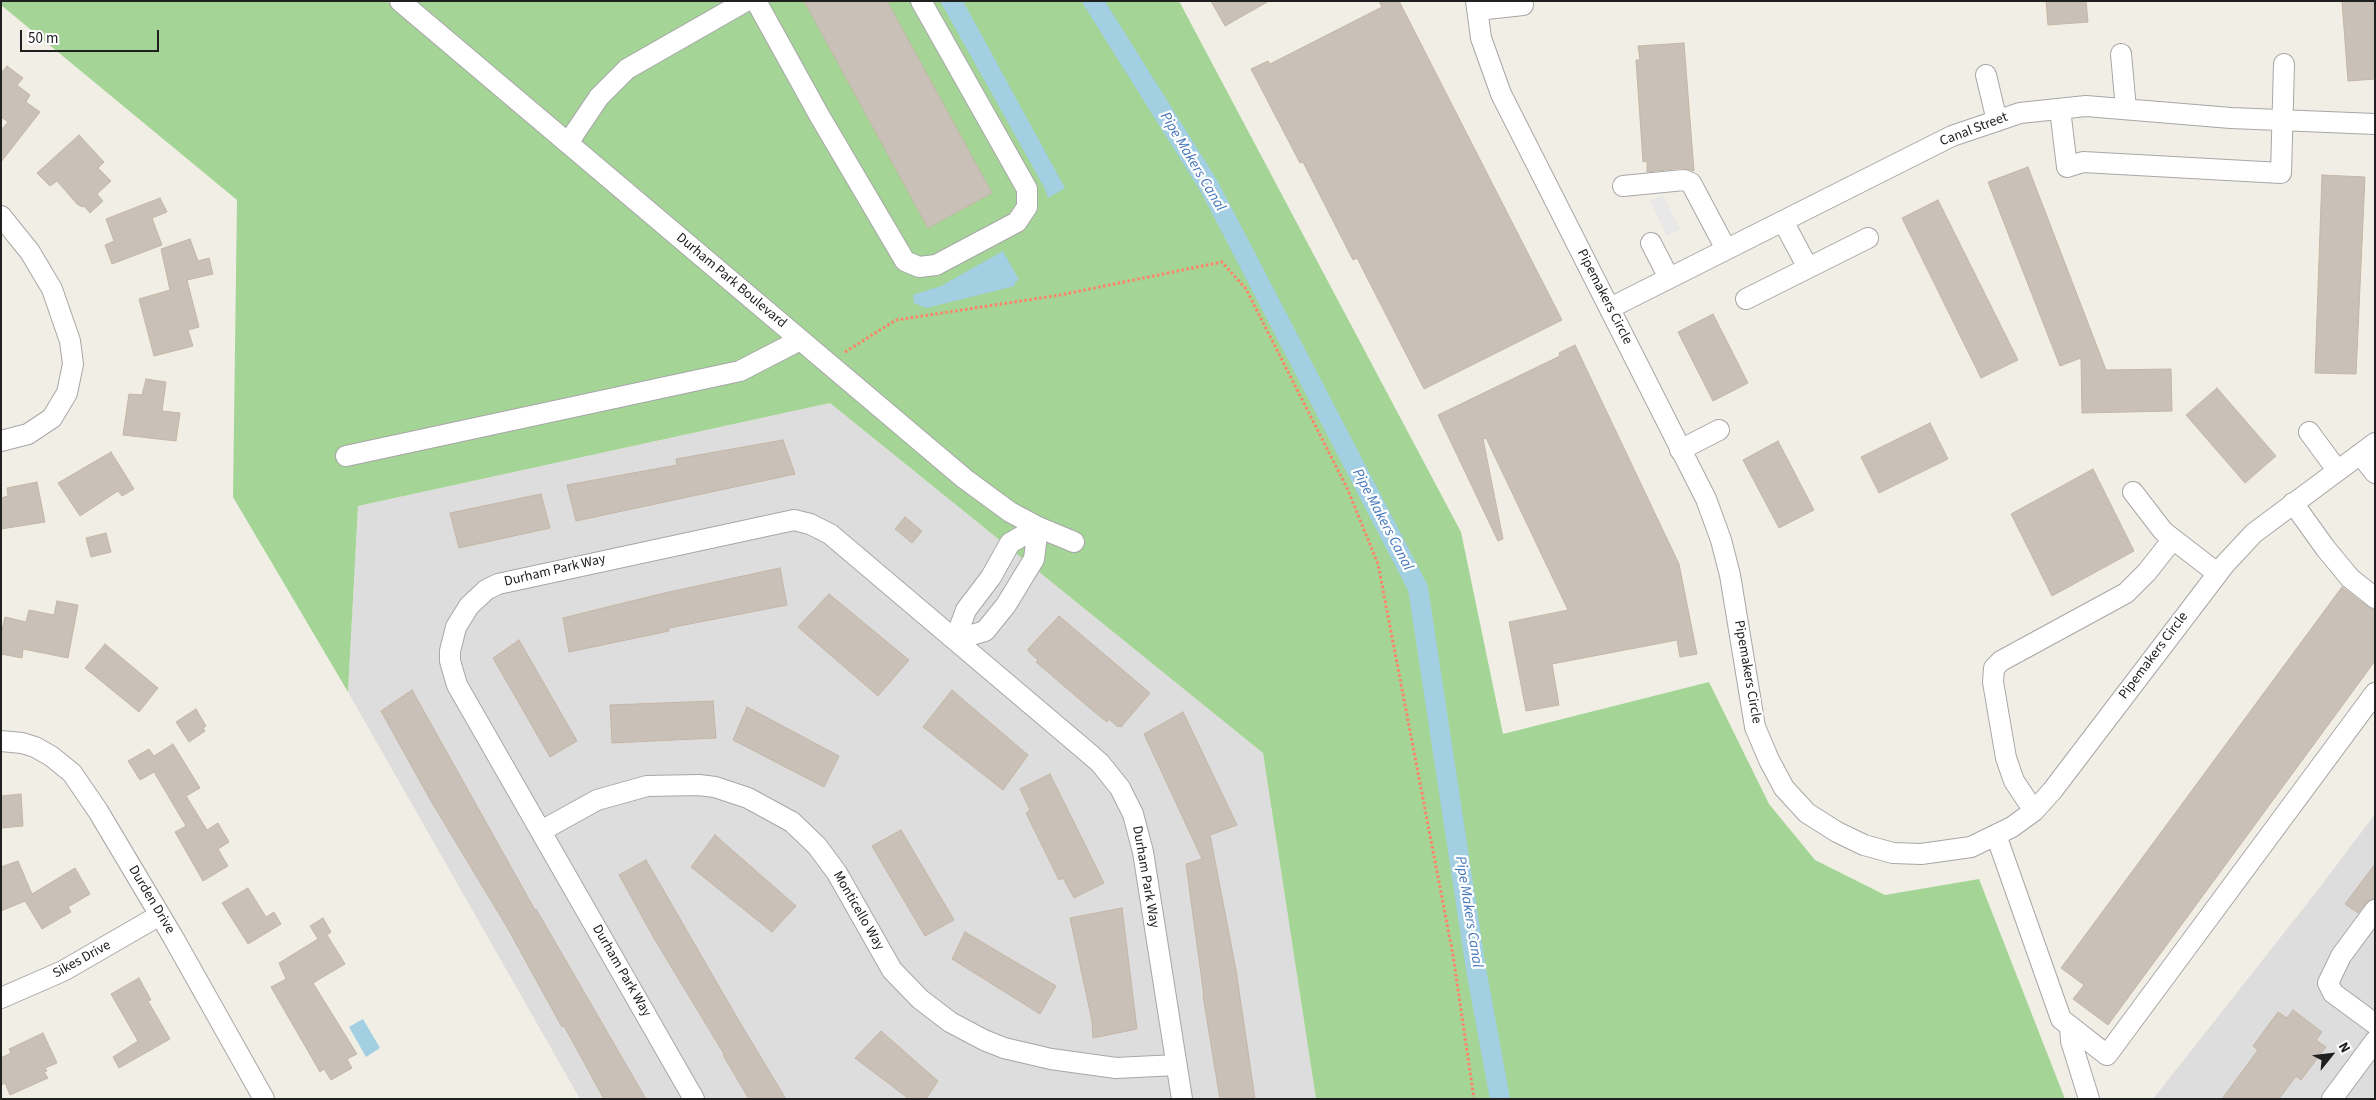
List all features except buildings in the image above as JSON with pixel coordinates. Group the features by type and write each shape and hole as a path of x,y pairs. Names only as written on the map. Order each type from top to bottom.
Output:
{"street":[{"name":"Durham Park Boulevard","path":"400,1 966,479 1010,512 1038,527 1074,542"},
{"path":"568,143 599,97 627,69 746,1"},
{"path":"756,1 819,115 905,261 919,267 936,265 1017,222 1027,207 1027,189 921,1"},
{"path":"1476,6 1523,5"},
{"name":"Pipemakers Circle","path":"1476,6 1481,38 1501,94 1706,499 1721,540 1730,575 1755,727 1769,760 1784,788 1807,813 1837,832 1864,845 1893,853 1921,854 1971,847 2012,827 2034,811 2086,748 2217,573 2254,533 2367,449"},
{"path":"2121,54 2126,109"},
{"path":"2060,109 2067,167 2083,162 2281,173 2284,120 2284,64"},
{"path":"1986,75 1997,121"},
{"name":"Canal Street","path":"1610,308 1952,136 2020,113 2086,106 2284,120 2375,124"},
{"path":"1623,186 1684,180 1691,183 1726,250"},
{"path":"1,216 30,252 52,289 68,335 73,364 67,393 52,418 28,434 1,441"},
{"path":"1783,221 1808,268"},
{"path":"1746,299 1868,238"},
{"path":"1651,243 1669,278"},
{"path":"346,456 740,371 800,340"},
{"path":"1680,450 1719,430"},
{"path":"2309,432 2337,470"},
{"path":"2367,449 2375,474"},
{"path":"2133,492 2163,531 2217,573"},
{"path":"2293,503 2326,550 2350,578 2375,598"},
{"name":"Durham Park Way","path":"694,1099 458,686 450,661 452,639 462,617 477,597 498,584 794,520 810,524 830,534 1100,763 1127,799 1136,823 1143,852 1182,1099"},
{"path":"955,640 966,610 995,570 1010,543 1038,527"},
{"path":"955,640 985,631 1020,585 1034,559 1038,527"},
{"path":"2034,811 2014,781 2006,758 1993,682 1994,668 2001,661 2126,593 2147,572 2173,539"},
{"path":"995,570 1020,585"},
{"path":"1996,835 2061,1019 2107,1055 2375,693"},
{"name":"Durden Drive","path":"1,741 22,743 35,747 51,756 72,773 98,811 160,915 264,1099"},
{"name":"Monticello Way","path":"541,831 597,800 647,786 699,785 715,787 748,798 792,822 817,846 837,873 892,970 920,999 950,1022 1004,1048 1051,1059 1116,1068 1176,1065"},
{"path":"2375,910 2341,956 2328,983 2333,993 2375,1024"},
{"name":"Sikes Drive","path":"1,998 63,971 160,915"},
{"path":"2070,1027 2071,1041 2088,1099"},
{"path":"2332,1099 2375,1041"}],"path":[{"path":"828,363 896,320 1060,295 1222,262 1246,289 1347,488 1378,564 1453,955 1474,1099"}],"shaded area":[{"path":"1663,195 1680,229 1667,236 1650,201"},
{"path":"830,403 1263,753 1316,1099 580,1099 348,692 358,506"},
{"path":"2375,814 2375,1099 2153,1099 2317,891"}],"green space":[{"path":"1,1 1179,1 1461,532 1503,734 1709,682 1769,804 1815,860 1885,895 1979,879 2065,1099 1316,1099 1263,753 830,403 358,506 348,692 233,497 237,200 1,5"}],"water":[{"path":"940,1 963,1 1065,188 1048,198 1044,187"},
{"path":"1003,251 1019,280 1015,282 1015,286 926,308 914,303 913,295 941,286"},
{"path":"363,1019 380,1048 366,1057 349,1027"}],"waterway":[{"name":"Pipe Makers Canal","path":"1093,1 1209,186 1418,588 1476,969 1500,1099"}]}
